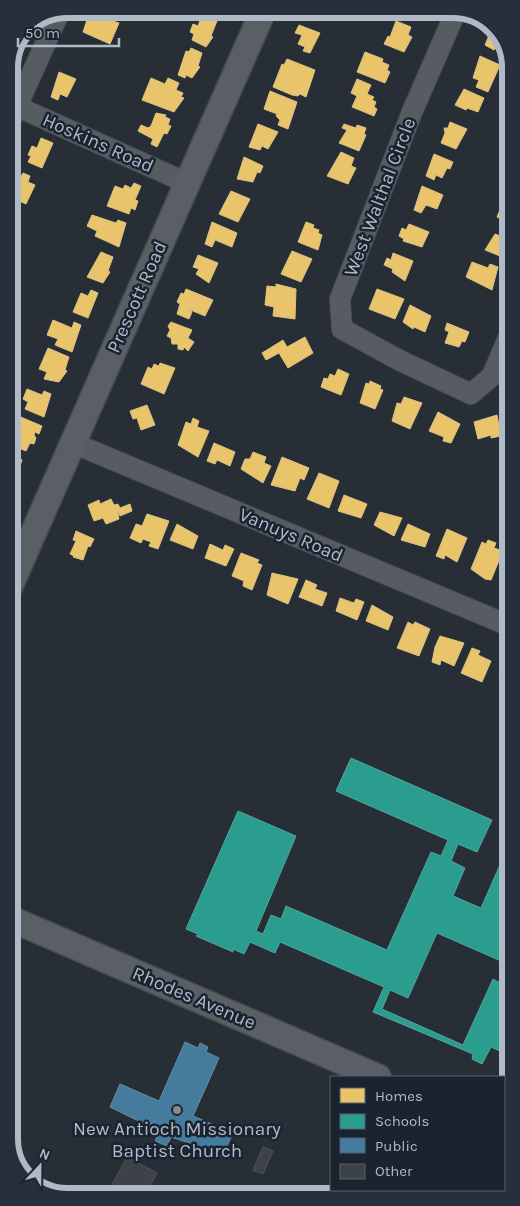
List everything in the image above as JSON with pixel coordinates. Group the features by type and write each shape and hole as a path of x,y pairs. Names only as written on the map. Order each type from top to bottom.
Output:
{"main road":[{"name":"Prescott Road","path":"18,568 260,18"},
{"name":"Rhodes Avenue","path":"18,922 376,1076"}],"street":[{"name":"West Walthal Circle","path":"453,18 412,112 340,299 342,329 399,360 471,394 492,376 502,352"},
{"path":"18,98 56,19"},
{"name":"Hoskins Road","path":"18,113 187,183"},
{"name":"Vanuys Road","path":"73,443 502,623"}],"building: Homes":[{"path":"88,18 114,18 113,21 119,23 110,44 83,32"},
{"path":"201,18 210,18 217,21 211,36 213,37 206,47 192,40 194,34 190,32 193,24 198,26"},
{"path":"396,21 411,27 408,35 412,37 404,52 384,44 388,36 390,37"},
{"path":"299,25 320,33 310,53 303,51 305,47 298,44 302,35 295,33"},
{"path":"490,34 498,45 494,50 485,45"},
{"path":"191,48 202,53 198,66 200,67 192,78 186,75 185,78 178,75 186,51 189,52"},
{"path":"365,52 383,59 382,62 389,65 387,70 390,72 385,83 357,72"},
{"path":"480,56 500,65 488,92 476,87 479,80 473,78"},
{"path":"287,59 315,70 306,97 300,94 298,96 292,95 273,87 282,64 284,65"},
{"path":"59,72 76,79 67,97 60,94 58,100 51,97"},
{"path":"151,78 165,84 168,78 179,83 176,90 183,93 181,97 184,98 174,112 142,100"},
{"path":"357,79 371,85 367,94 374,97 372,100 376,102 374,107 377,109 374,116 352,107 357,96 351,93"},
{"path":"464,89 484,98 478,112 467,108 466,110 455,105"},
{"path":"270,91 297,102 288,129 278,125 280,120 276,116 277,114 264,109"},
{"path":"156,113 166,115 165,117 170,119 168,125 171,126 167,134 164,133 157,147 151,144 153,139 138,131 141,125 148,128 151,126"},
{"path":"450,122 467,129 456,149 441,143 445,133 444,128 448,128"},
{"path":"258,124 278,132 268,149 262,146 260,150 249,147"},
{"path":"344,124 356,128 357,125 366,128 364,134 366,135 359,151 339,143 347,130 342,128"},
{"path":"41,138 53,143 42,168 28,162 31,156 28,155 32,146 37,148"},
{"path":"341,152 354,158 351,166 356,168 348,184 327,176"},
{"path":"434,154 453,162 450,169 447,168 442,178 436,175 434,180 426,176"},
{"path":"244,157 263,166 260,173 257,172 253,182 237,179"},
{"path":"23,173 30,176 28,182 35,185 26,204 18,200 18,182"},
{"path":"134,183 141,186 135,200 138,201 135,210 131,208 129,214 107,206 115,186 123,189 125,185 131,188"},
{"path":"422,186 443,195 437,209 426,205 421,213 414,210"},
{"path":"231,191 250,199 238,222 219,214"},
{"path":"502,204 502,219 497,217"},
{"path":"92,215 116,223 118,220 126,223 119,247 95,236 97,231 87,226"},
{"path":"212,222 237,233 232,247 215,240 212,247 205,244"},
{"path":"306,222 314,225 313,228 319,230 318,233 322,235 318,250 298,242"},
{"path":"409,224 429,232 422,247 403,241 404,239 399,236 402,228 406,230"},
{"path":"495,234 502,236 502,257 485,250"},
{"path":"292,251 312,259 301,282 281,274"},
{"path":"101,252 113,257 108,271 110,272 103,283 87,277"},
{"path":"393,253 413,261 405,281 392,272 393,269 384,265 387,258 391,260"},
{"path":"198,255 218,263 209,283 196,274 199,269 193,267"},
{"path":"472,262 488,268 490,264 498,267 492,290 466,277"},
{"path":"276,284 296,289 295,319 273,316 274,307 265,305 267,286 276,287"},
{"path":"186,289 213,300 205,316 188,309 192,312 189,319 177,314 180,304 177,302 181,293 184,294"},
{"path":"377,289 404,299 395,319 369,309"},
{"path":"91,290 98,293 88,318 73,312 81,293 88,296"},
{"path":"410,305 431,316 425,332 414,327 413,329 403,322"},
{"path":"53,320 72,328 74,322 81,325 72,352 55,345 58,339 47,335"},
{"path":"171,322 192,330 188,338 194,342 188,351 184,347 183,350 178,349 178,344 172,344 171,338 167,336 170,330 168,326"},
{"path":"447,323 469,332 465,342 462,341 459,347 445,343 449,332 445,330"},
{"path":"305,337 313,353 288,368 279,353 266,360 262,353 283,340 287,347"},
{"path":"48,348 69,357 65,370 67,371 59,382 44,379 47,372 39,369"},
{"path":"160,363 175,368 164,394 141,384 148,367 152,369 154,364 159,366"},
{"path":"338,369 349,374 341,395 321,387 324,378 328,379 330,374 335,376"},
{"path":"370,381 381,386 380,389 383,390 375,409 360,403 366,383 369,384"},
{"path":"27,389 42,395 44,391 51,394 44,417 25,409 28,402 23,399"},
{"path":"404,397 422,403 410,429 392,421 397,403 401,404"},
{"path":"147,405 155,425 141,430 137,418 133,419 130,411"},
{"path":"438,412 460,424 451,443 443,441 444,437 429,431"},
{"path":"497,415 501,436 491,438 491,435 478,439 474,422"},
{"path":"18,416 42,426 39,434 35,432 34,444 30,443 26,451 18,448"},
{"path":"193,418 199,421 197,427 209,431 198,457 178,445 186,422 191,424"},
{"path":"214,443 235,452 230,466 217,460 215,464 207,461"},
{"path":"253,452 266,457 264,463 271,466 263,483 241,469 245,459 250,459"},
{"path":"282,457 309,468 304,480 300,478 295,491 271,485"},
{"path":"18,458 22,460 18,472"},
{"path":"319,473 339,481 329,508 307,499"},
{"path":"344,495 367,504 361,518 338,511"},
{"path":"111,499 114,505 118,504 120,508 130,504 132,511 120,516 117,509 119,519 106,524 103,518 94,521 88,505 99,500 100,504"},
{"path":"380,512 402,518 394,536 374,525"},
{"path":"147,514 169,521 158,549 149,546 151,542 143,539 141,543 130,538 136,524 142,526"},
{"path":"177,524 198,536 193,549 170,540"},
{"path":"408,524 430,534 425,547 401,540"},
{"path":"447,529 467,538 457,562 445,555 444,559 436,556"},
{"path":"76,531 94,539 90,547 88,546 83,560 70,554 76,541 73,540"},
{"path":"488,540 496,543 494,548 502,551 491,580 485,579 471,569 482,542 486,544"},
{"path":"210,544 223,550 225,545 234,549 226,566 205,558"},
{"path":"241,553 259,560 257,563 262,565 252,590 243,586 244,581 232,576"},
{"path":"272,573 298,579 288,604 267,595"},
{"path":"306,580 317,585 315,589 327,593 322,606 299,597"},
{"path":"340,598 354,603 356,599 364,602 357,620 336,611"},
{"path":"372,605 393,617 388,630 366,621"},
{"path":"408,622 413,625 415,622 430,629 419,656 397,648"},
{"path":"440,636 464,643 454,666 441,660 440,665 432,662 435,647"},
{"path":"472,648 480,651 478,655 491,661 482,682 461,673"}],"building: Schools":[{"path":"351,758 492,820 477,852 458,844 451,861 465,868 453,896 481,908 502,860 502,961 437,933 408,998 390,990 382,1009 463,1045 493,979 498,982 502,979 502,1052 491,1047 482,1064 472,1059 473,1054 373,1012 384,987 280,942 275,953 250,942 244,954 233,949 233,952 196,936 198,934 186,929 238,811 296,836 256,931 263,934 271,915 281,919 286,906 387,950 431,852 441,856 448,840 336,791"}],"building: Public":[{"path":"185,1042 198,1048 200,1043 208,1047 206,1052 219,1058 193,1116 233,1133 222,1157 205,1149 203,1152 194,1148 195,1145 171,1137 167,1146 155,1141 159,1131 110,1107 120,1084 159,1101"}],"building: Other":[{"path":"263,1147 273,1151 263,1174 253,1170"},
{"path":"127,1157 157,1173 149,1188 110,1188"}],"place":[{"name":"New Antioch Missionary Baptist Church","path":"177,1110"}]}
